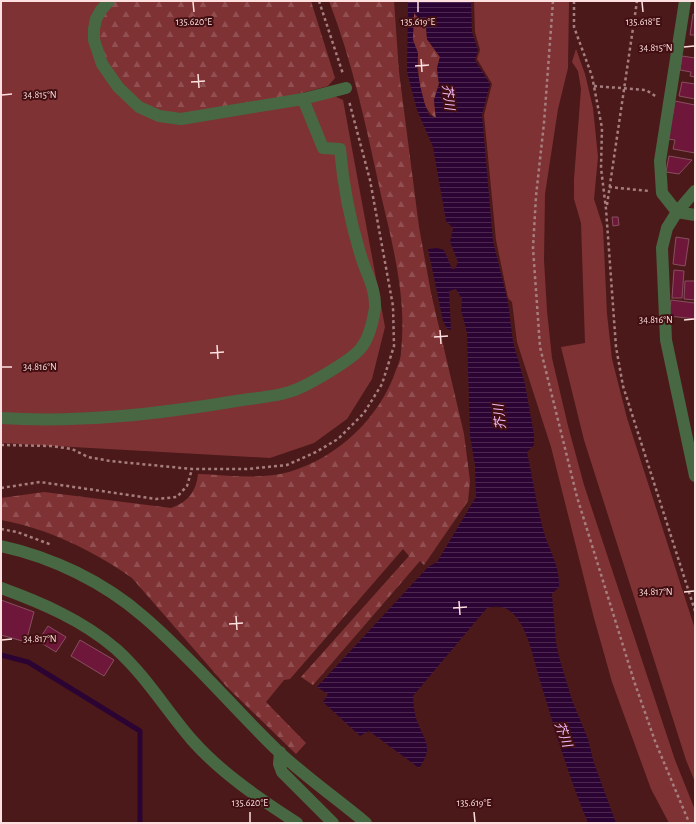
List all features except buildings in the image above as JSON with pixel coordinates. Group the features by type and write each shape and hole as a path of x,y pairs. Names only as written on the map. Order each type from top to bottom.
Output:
{"street":[{"path":"109,1 101,10 96,19 94,29 94,40 102,64 118,87 139,106 159,116 181,119 258,108 346,88"},
{"path":"685,1 660,160 662,193 677,212 695,215"},
{"path":"1,418 33,420 99,418 201,407 292,391 337,366 361,348 371,327 375,307 373,286 360,254 342,169 340,149 324,148 303,99"},
{"path":"695,191 677,212 668,228 662,248 666,340 695,476"},
{"path":"1,546 22,550 80,574 112,593 144,616 280,752 366,823"},
{"path":"1,588 55,610 86,628 115,649 138,671 193,741 262,800 297,823"},
{"path":"280,752 279,764 282,772 333,823"}],"path":[{"path":"1,445 51,446 72,449 88,457 110,461 192,469 247,469 287,465 316,452 338,439 364,413 382,384 394,346 393,306 370,180 346,88 342,66 319,1"},
{"path":"553,1 544,123 536,196 533,248 540,347 577,497 631,673 655,741 688,820"},
{"path":"574,1 574,27 594,86 602,128 601,168 606,209 616,347 622,386 695,611"},
{"path":"606,209 637,1"},
{"path":"594,86 624,87 646,90"},
{"path":"609,187 662,193"},
{"path":"1,488 40,482 156,499 177,497 187,486 192,469"}],"green space":[{"path":"1,1 104,1 116,90 332,95 343,100 385,327 372,379 347,419 314,443 270,458 1,443"},
{"path":"113,1 311,1 335,78 328,86 272,101 178,114 163,111 147,104 132,94 119,82 109,67 102,52 99,36 101,19 104,12"},
{"path":"329,1 394,1 399,72 419,227 431,293 464,434 470,481 468,501 424,565 420,561 313,685 301,677 409,556 403,549 290,679 284,680 266,702 306,743 296,754 227,687 132,578 102,559 70,542 36,529 1,520 1,498 44,492 171,508 182,503 190,496 195,486 198,474 267,476 289,472 307,466 324,457 354,434 368,420 379,404 389,388 400,357 402,312 398,273 359,97 338,24"},
{"path":"474,1 569,1 568,68 558,109 545,194 544,260 552,358 584,485 675,760 695,810 695,823 669,823 651,789 612,682 594,618 551,447 517,342 512,302 508,298 496,240 484,115 492,84 477,59 480,50 475,32"},
{"path":"414,12 426,27 427,39 440,57 437,68 439,84 434,100 436,118 430,113 426,106 421,90 418,71 418,53 412,37"},
{"path":"576,49 585,74 593,108 598,157 594,199 603,227 607,314 612,359 627,418 695,629 695,782 686,760 584,440 561,347 585,343 581,223 574,199 574,179 581,89 578,71 572,62"}],"water":[{"name":"芥川","path":"408,1 471,1 472,32 478,50 475,60 490,84 482,115 493,241 508,302 513,342 525,384 534,435 534,445 527,452 535,494 545,536 555,561 559,580 559,587 552,594 556,642 572,700 588,739 594,763 616,823 588,823 563,754 525,633 514,614 507,609 500,607 487,608 413,696 416,718 427,744 424,761 419,768 369,731 360,736 323,702 328,694 317,687 428,567 437,562 476,497 475,465 470,436 467,333 461,310 462,299 456,289 449,291 451,330 447,329 443,321 428,249 437,248 444,250 452,269 455,269 458,262 450,242 453,228 446,221 433,147 417,110 407,72","holes":["414,13 426,26 427,39 440,57 437,68 439,84 434,100 436,118 429,115 420,85 417,68 418,53 413,40"]}],"waterway":[{"path":"1,655 28,662 140,731 140,823"}]}
